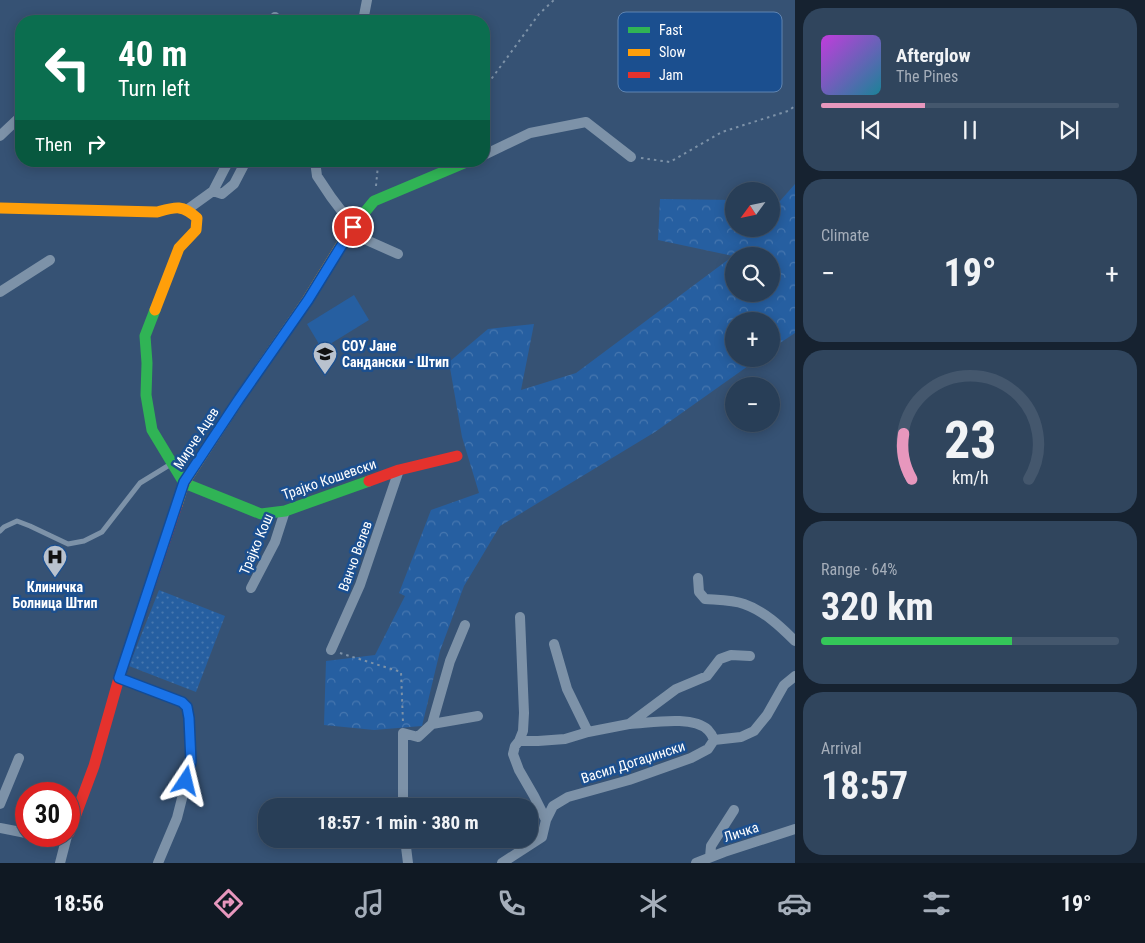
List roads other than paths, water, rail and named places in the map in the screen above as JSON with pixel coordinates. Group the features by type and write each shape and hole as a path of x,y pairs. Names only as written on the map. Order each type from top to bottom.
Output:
{"street":[{"path":"364,15 367,0"},
{"path":"0,136 15,122"},
{"path":"490,152 530,133 586,122 632,157"},
{"path":"188,209 213,191 225,167"},
{"path":"213,191 222,194 234,184 243,167"},
{"path":"316,167 317,176 362,238 398,254"},
{"name":"Мирче Ацев","path":"80,803 94,766 119,678 184,482 308,300 353,227 374,201 455,167"},
{"path":"0,208 157,212 176,207 188,209 197,218 196,230 179,248 145,336 147,363 146,394 152,430 184,482"},
{"path":"0,292 50,260"},
{"name":"Трајко Кошевски","path":"184,482 261,514 285,511 399,470 457,456"},
{"name":"Ванчо Велев","path":"331,650 360,585 399,470"},
{"name":"Трајко Кош","path":"251,588 275,542 285,511"},
{"path":"698,578 699,592 705,599 742,603 758,610 782,628 795,641"},
{"path":"520,617 524,713 522,731 513,754 519,770 546,820"},
{"path":"403,798 403,733 418,737 432,724 450,661 465,625"},
{"path":"554,644 567,689 588,732"},
{"path":"629,724 676,689 707,676 720,659 731,655 750,656"},
{"path":"519,741 565,738 629,724 683,721 697,723 708,730 714,740 741,737 754,731 767,715 784,685 795,676"},
{"path":"119,678 182,702 187,707 191,762 177,818 158,863"},
{"path":"432,724 478,716"},
{"name":"Васил Догаџински","path":"502,863 542,837 546,820 553,806 568,797 629,780 690,758 708,749 714,740"},
{"path":"0,804 19,758"},
{"path":"710,857 711,846 734,810"},
{"path":"0,828 15,831"},
{"name":"Личка","path":"696,863 795,829"},
{"name":"Мирче Ацев","path":"60,863 64,847"},
{"path":"406,848 408,863"}],"lane":[{"path":"0,531 17,521 68,544 84,541 102,532 140,483 172,464"}],"place":[{"name":"СОУ Јане Сандански - Штип","path":"325,375"},
{"name":"Клиничка Болница Штип","path":"55,578"}]}
